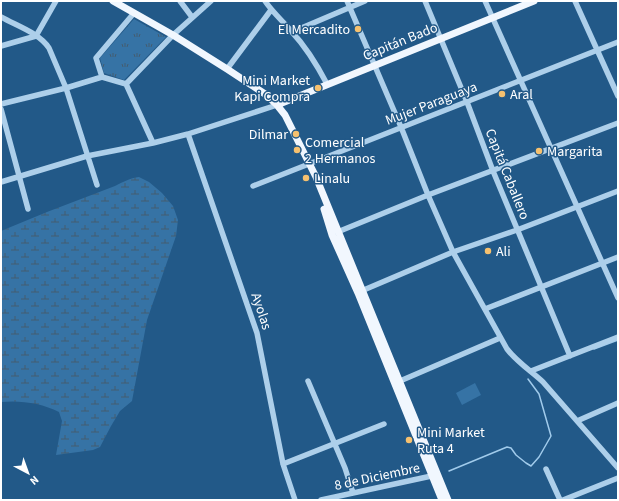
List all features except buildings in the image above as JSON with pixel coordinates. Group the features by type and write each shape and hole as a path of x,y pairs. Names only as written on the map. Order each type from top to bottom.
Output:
{"main road":[{"path":"113,1 173,35 265,94 277,104 291,124 310,167 312,177 435,476 448,500"},
{"name":"Capitán Bado","path":"277,104 534,1"},
{"path":"360,292 400,381 435,476 442,500"}],"street":[{"path":"1,46 36,36 56,1"},
{"path":"180,1 192,17"},
{"path":"126,84 173,35 210,1"},
{"path":"265,1 271,10 292,32 315,63 326,84"},
{"path":"347,1 453,252 486,309 500,338 514,358 543,382 618,468"},
{"path":"292,32 365,1"},
{"name":"Capitá Caballero","path":"425,1 467,102 517,230 570,356"},
{"path":"485,1 618,298"},
{"path":"575,1 618,96"},
{"path":"227,69 271,10"},
{"path":"102,77 96,58 134,13"},
{"path":"1,18 36,36 46,43 49,48 66,88 97,185"},
{"name":"Mujer Paraguaya","path":"253,186 310,167 401,127 618,42"},
{"path":"1,104 66,88 102,77 126,84 153,143"},
{"path":"1,182 87,156 153,143 188,134 277,104"},
{"path":"1,109 28,209"},
{"path":"335,233 428,195 618,123"},
{"name":"Ayolas","path":"188,134 257,333 283,464 295,500"},
{"path":"360,292 453,252 517,230 618,191"},
{"path":"486,309 618,256"},
{"path":"531,371 618,337"},
{"path":"400,381 500,338"},
{"path":"308,381 354,493"},
{"path":"577,421 618,403"},
{"path":"283,464 384,424"},
{"path":"546,469 560,500"},
{"name":"8 de Diciembre","path":"321,500 435,476"},
{"path":"563,500 618,478"}],"green space":[{"path":"134,19 166,37 124,80 104,73 100,58"},
{"path":"139,177 149,182 162,193 173,206 178,220 176,236 147,320 132,401 120,411 100,447 93,450 56,455 62,421 59,412 45,406 31,403 16,401 1,402 1,231 127,180"},
{"path":"475,383 481,395 462,405 456,393"}],"waterway":[{"path":"594,349 618,340"},
{"path":"449,471 507,447 511,448 516,455 531,466 539,457 551,436 539,394 528,379"}],"place":[{"name":"El Mercadito","path":"358,29"},
{"name":"Mini Market Kapi Compra","path":"318,88"},
{"name":"Aral","path":"502,94"},
{"name":"Dilmar","path":"296,134"},
{"name":"Comercial 2 Hermanos","path":"297,150"},
{"name":"Margarita","path":"539,151"},
{"name":"Linalu","path":"306,178"},
{"name":"Ali","path":"488,251"},
{"name":"Mini Market Ruta 4","path":"409,440"}]}
